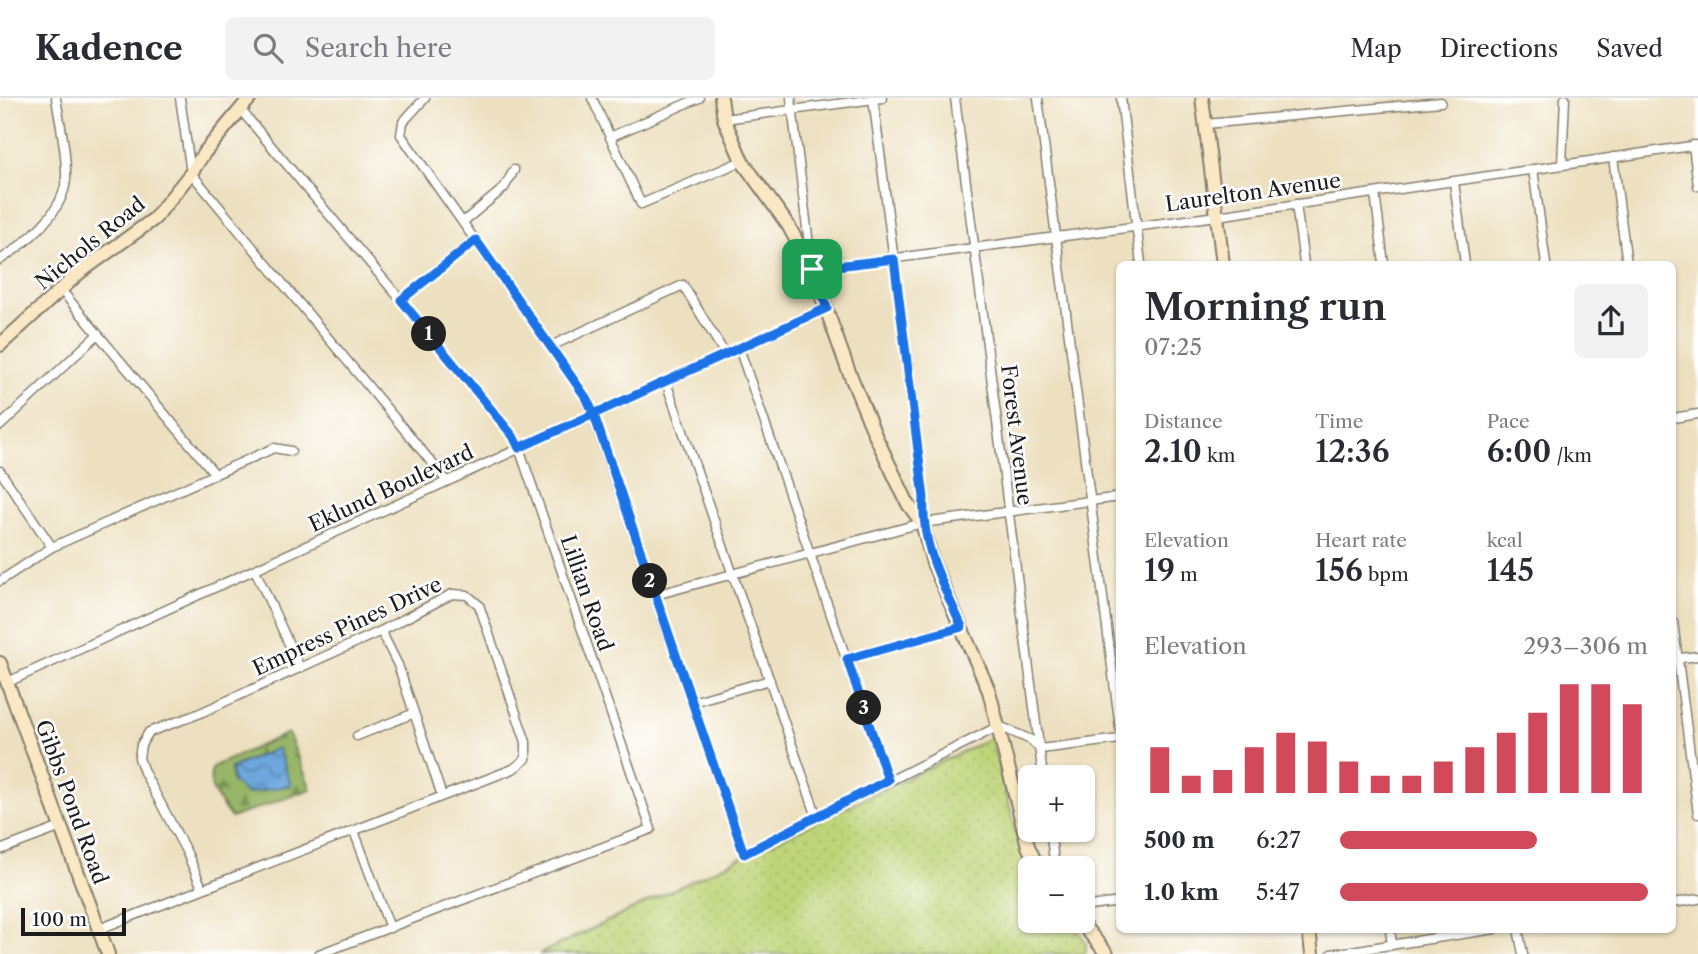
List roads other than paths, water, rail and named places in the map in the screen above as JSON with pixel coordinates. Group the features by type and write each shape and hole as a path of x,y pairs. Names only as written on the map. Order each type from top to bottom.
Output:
{"street":[{"path":"0,260 14,251 49,216 62,197 66,179 56,98"},
{"path":"180,98 191,173 447,481"},
{"name":"Nichols Road","path":"0,345 79,273 154,219 250,98"},
{"path":"425,98 403,122 401,135 587,399 744,854 999,726 1031,740 1040,749 1116,740"},
{"path":"592,98 641,204 742,161"},
{"path":"610,137 699,98"},
{"path":"721,98 724,119 742,161 788,225 812,269 875,435 908,504 922,523"},
{"path":"791,98 812,269"},
{"path":"724,119 876,98 922,485 922,523 933,563 989,691 1033,856"},
{"name":"Forest Avenue","path":"955,98 1042,765"},
{"path":"1038,98 1116,697"},
{"path":"1121,98 1141,261"},
{"path":"1202,98 1223,261"},
{"path":"1562,164 1565,98"},
{"path":"1206,124 1441,102"},
{"name":"Lillian Road","path":"240,110 513,436 651,829 319,954"},
{"path":"1695,145 1698,186"},
{"name":"Laurelton Avenue","path":"812,269 1217,216 1695,145"},
{"path":"1613,157 1627,261"},
{"path":"1533,169 1546,261"},
{"path":"463,222 504,188 514,170"},
{"path":"1454,181 1465,261"},
{"path":"1375,193 1384,261"},
{"path":"1296,204 1304,261"},
{"path":"401,300 476,240"},
{"path":"551,346 683,285 725,354"},
{"path":"61,290 215,474"},
{"name":"Eklund Boulevard","path":"8,682 827,308"},
{"path":"0,426 97,335"},
{"path":"739,348 888,780"},
{"path":"666,382 817,817"},
{"path":"1676,418 1698,414"},
{"path":"0,581 52,547 215,474 274,448 291,451"},
{"path":"0,471 52,547"},
{"path":"655,595 922,523 1116,498"},
{"path":"255,570 300,668"},
{"name":"Empress Pines Drive","path":"99,929 513,769 526,760 526,742 480,605 467,595 452,594 381,631 300,668 149,732 141,745 139,758 202,888"},
{"path":"847,659 962,627"},
{"path":"381,631 397,665 442,796"},
{"path":"1676,659 1698,656"},
{"name":"Gibbs Pond Road","path":"0,663 108,954"},
{"path":"1676,666 1698,814"},
{"path":"692,702 770,680"},
{"path":"357,736 412,714"},
{"path":"0,850 61,827"},
{"path":"354,831 390,928"},
{"path":"1676,903 1698,899"},
{"path":"1095,905 1116,903"},
{"path":"1090,933 1107,954"},
{"path":"1309,933 1312,954"},
{"path":"1390,933 1392,946"},
{"path":"1331,954 1460,933"},
{"path":"1519,933 1523,954"}],"water":[{"path":"278,748 291,785 246,794 232,781 231,768"}]}
